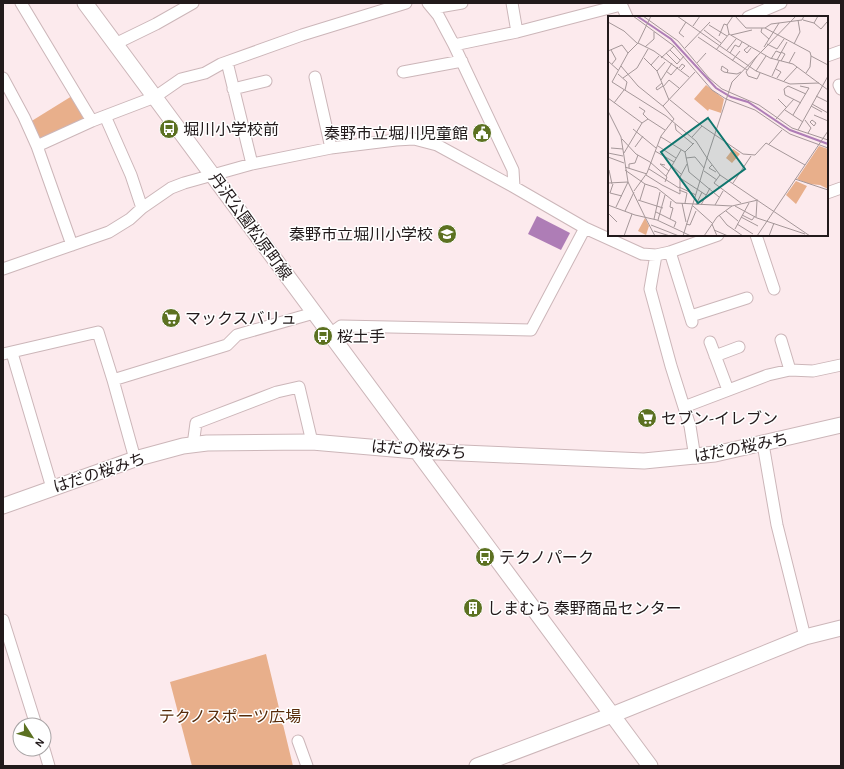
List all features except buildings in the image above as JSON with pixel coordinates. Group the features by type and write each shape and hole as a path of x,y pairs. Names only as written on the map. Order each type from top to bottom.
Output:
{"street":[{"path":"21,3 92,121"},
{"path":"115,44 156,24 193,3"},
{"path":"37,146 92,121 155,97 181,79 204,73 227,62 302,35 406,3"},
{"path":"462,3 431,6 454,45 513,170 514,187"},
{"path":"512,3 517,32"},
{"path":"750,16 781,3"},
{"path":"454,45 517,32 617,4 622,6 627,16"},
{"name":"丹沢公園松原町線","path":"90,5 115,44 650,766"},
{"path":"828,56 841,51"},
{"path":"227,62 252,164"},
{"path":"403,72 462,62"},
{"path":"315,77 331,148"},
{"path":"3,78 24,117 37,146 72,245"},
{"path":"233,89 266,81"},
{"path":"105,116 142,208"},
{"path":"3,269 109,232 130,219 142,208 171,188 252,164 331,148 396,140 423,140 437,145 585,228 642,254 656,255 670,252 714,236"},
{"path":"828,193 841,188"},
{"path":"330,334 341,326 531,330 585,228"},
{"path":"756,236 774,289"},
{"path":"670,252 692,319 733,298 747,298"},
{"path":"656,255 650,289 690,426 695,458"},
{"path":"113,380 227,345 238,335 314,313"},
{"path":"52,488 7,354 98,332 135,459"},
{"path":"781,340 790,370"},
{"path":"710,342 728,390"},
{"path":"715,356 739,347"},
{"path":"684,407 768,375 790,370 813,371 841,365"},
{"path":"193,445 196,423 276,392 299,387 312,442"},
{"name":"はだの桜みち","path":"3,506 135,459 193,445 234,442 312,442 416,451 644,461 695,458 763,444 841,425"},
{"path":"763,444 777,525 805,637"},
{"path":"3,620 33,717"},
{"path":"477,766 612,715 805,637 841,628"},
{"path":"298,741 307,766"}],"green space":[{"path":"72,96 85,118 84,122 42,141 37,139 30,122"},
{"name":"テクノスポーツ広場","path":"266,654 293,766 192,766 170,682"}],"shaded area":[{"path":"537,216 570,233 561,250 528,234"}],"place":[{"name":"堀川小学校前","path":"169,129"},
{"name":"秦野市立堀川児童館","path":"482,133"},
{"name":"秦野市立堀川小学校","path":"447,234"},
{"name":"マックスバリュ","path":"171,318"},
{"name":"桜土手","path":"323,336"},
{"name":"セブン-イレブン","path":"647,418"},
{"name":"テクノパーク","path":"485,557"},
{"name":"しまむら 秦野商品センター","path":"473,608"}]}
